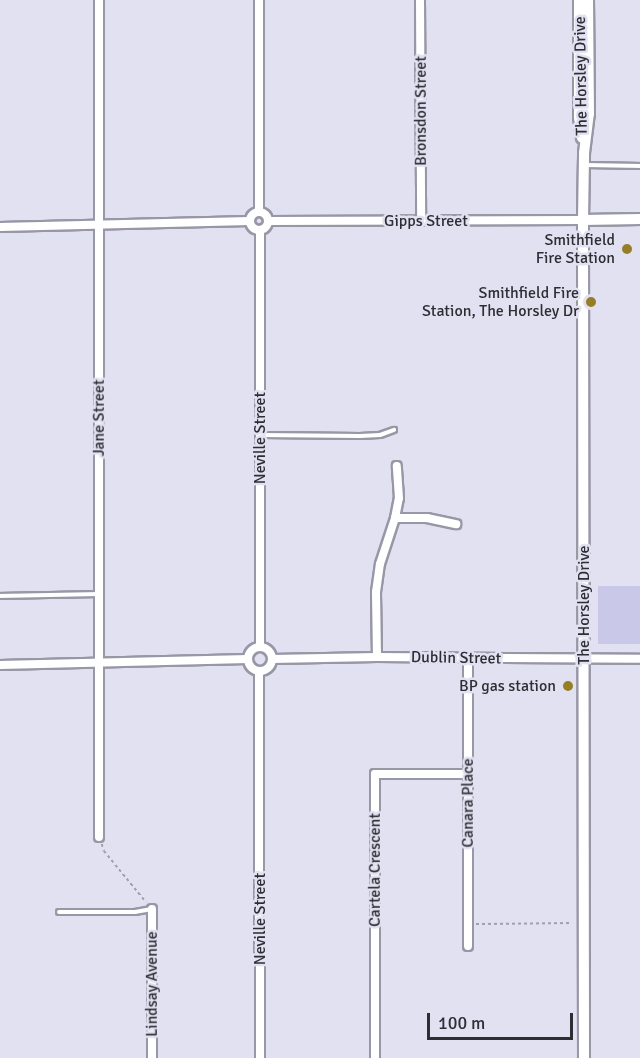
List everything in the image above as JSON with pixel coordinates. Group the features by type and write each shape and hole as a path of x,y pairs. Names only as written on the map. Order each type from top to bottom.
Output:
{"main road":[{"name":"The Horsley Drive","path":"579,0 579,117 584,153"},
{"name":"The Horsley Drive","path":"584,1058 583,220 584,153 589,114 588,0"},
{"path":"583,220 640,219"}],"street":[{"name":"Jane Street","path":"99,0 99,837"},
{"path":"259,0 259,212"},
{"name":"Bronsdon Street","path":"420,0 421,221"},
{"path":"259,212 265,215 268,221 266,227 260,230 253,228 250,221 253,214 259,212"},
{"name":"Gipps Street","path":"268,221 583,220"},
{"path":"0,227 250,221"},
{"name":"Neville Street","path":"260,230 260,647"},
{"path":"377,657 376,592 380,564 399,498 397,466"},
{"path":"395,518 427,518 456,524"},
{"path":"260,647 268,650 272,659 267,669 259,671 252,669 248,659 254,648 260,647"},
{"name":"Dublin Street","path":"272,659 377,657 640,659"},
{"path":"0,665 248,659"},
{"name":"Canara Place","path":"468,659 468,946"},
{"name":"Neville Street","path":"259,671 260,1058"},
{"name":"Cartela Crescent","path":"375,1058 375,774 468,774"},
{"name":"Lindsay Avenue","path":"152,909 152,1058"}],"lane":[{"path":"584,165 640,166"},
{"path":"260,435 360,436 380,435 394,430"},
{"path":"0,596 98,594"},
{"path":"59,912 135,912 152,909"}],"path":[{"path":"99,837 104,851 152,909"},
{"path":"468,924 571,923"}],"shaded area":[{"path":"598,586 640,586 640,644 598,644"}],"place":[{"name":"Smithfield Fire Station","path":"627,249"},
{"name":"Smithfield Fire Station, The Horsley Dr","path":"591,302"},
{"name":"BP gas station","path":"568,686"}]}
